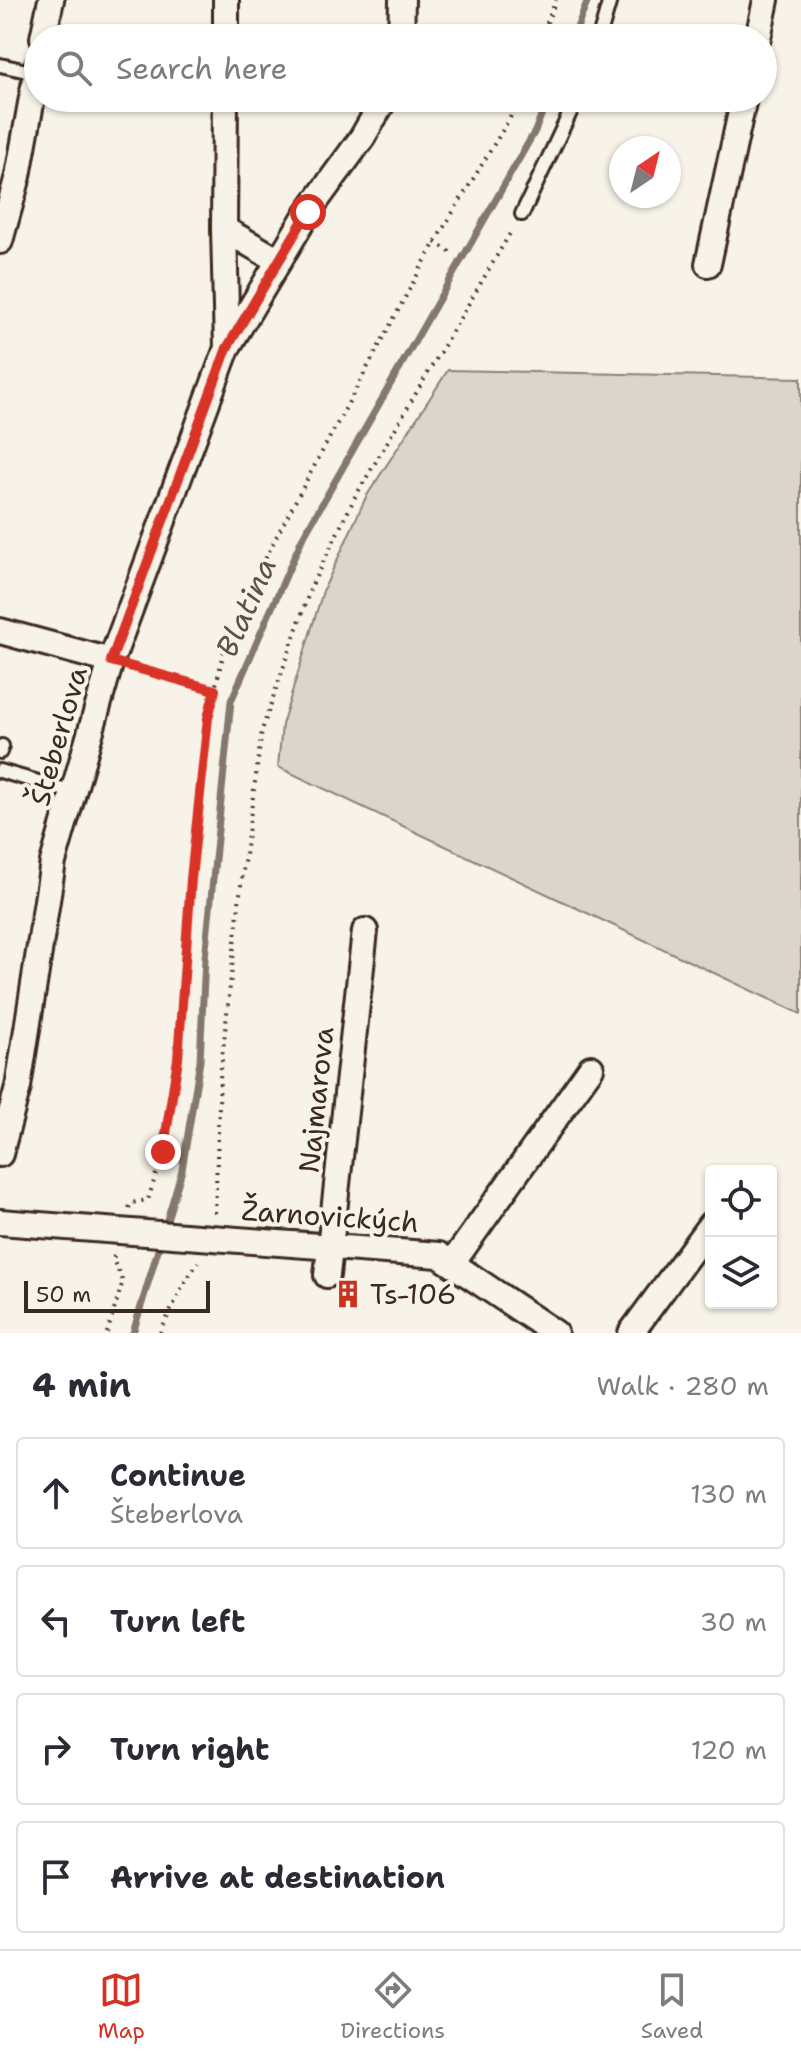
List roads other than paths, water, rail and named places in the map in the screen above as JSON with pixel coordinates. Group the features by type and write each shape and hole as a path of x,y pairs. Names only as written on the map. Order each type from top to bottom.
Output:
{"street":[{"path":"46,24 51,0"},
{"path":"226,0 226,24"},
{"path":"401,24 402,0"},
{"path":"761,24 766,0"},
{"path":"0,241 18,176 29,112"},
{"name":"Šteberlova","path":"225,112 227,348"},
{"name":"Šteberlova","path":"0,1154 18,1087 53,862 111,661 227,348 308,212 362,138 377,112"},
{"path":"708,264 741,112"},
{"path":"224,229 279,261"},
{"path":"0,631 111,661"},
{"name":"Najmarova","path":"327,1275 365,931"},
{"path":"453,1262 591,1068"},
{"name":"Žarnovických","path":"0,1222 439,1255 555,1333"},
{"path":"631,1333 705,1232"}],"lane":[{"path":"603,24 610,0"},
{"path":"0,65 24,67"},
{"path":"522,214 570,112"},
{"path":"0,771 73,792"}],"waterway":[{"name":"Blatina","path":"579,24 588,0"},
{"name":"Blatina","path":"133,1333 182,1170 200,1061 205,958 231,701 302,539 535,131 542,112"}],"place":[{"name":"Ts-106","path":"348,1294"}]}
